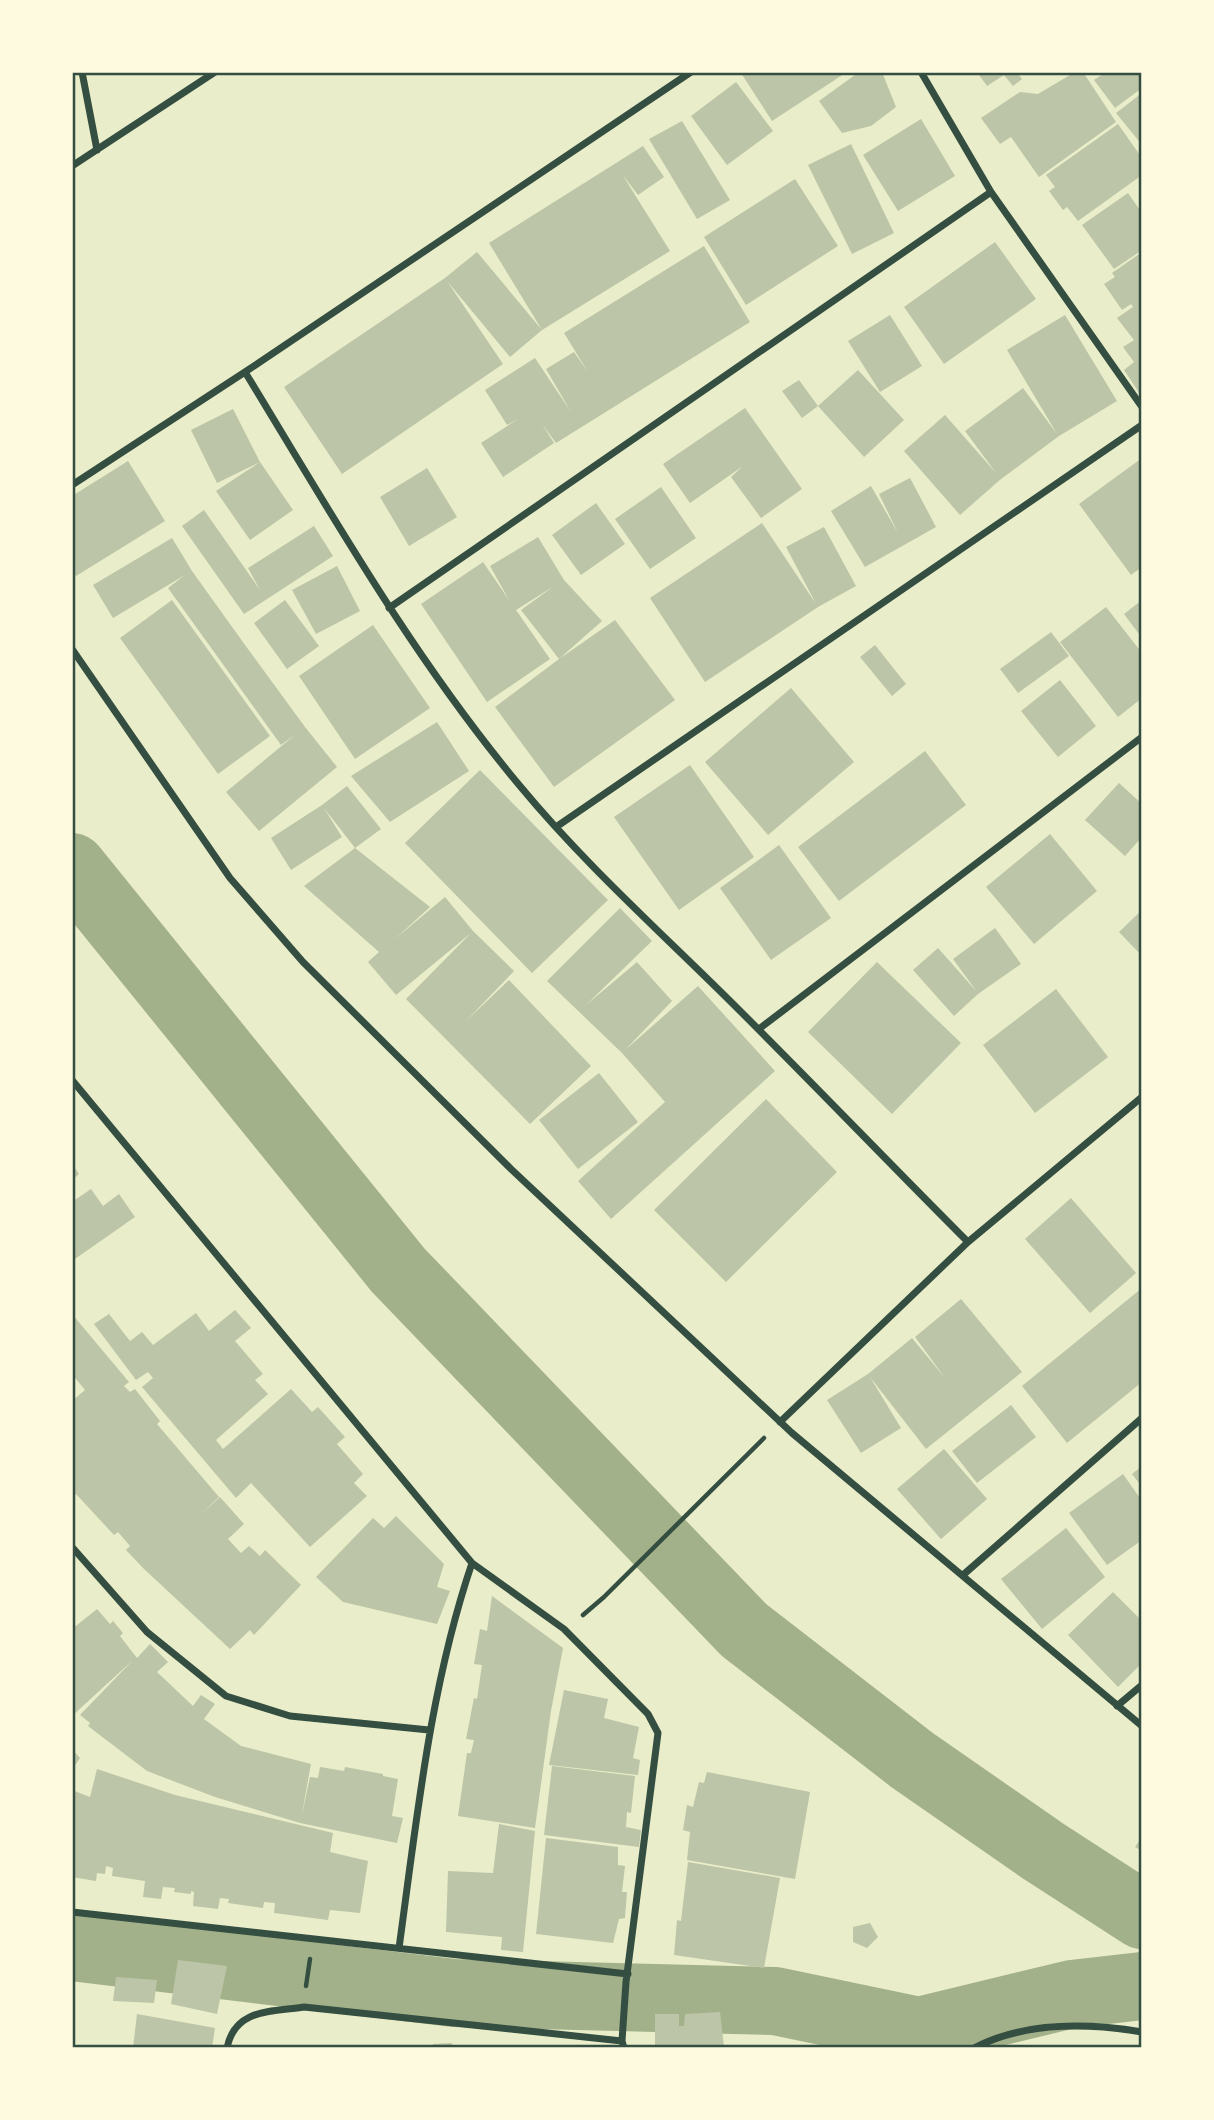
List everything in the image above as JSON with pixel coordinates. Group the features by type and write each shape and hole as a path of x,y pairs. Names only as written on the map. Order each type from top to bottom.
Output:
{"street":[{"path":"82,72 97,150"},
{"path":"72,166 215,72"},
{"path":"72,485 691,72"},
{"path":"921,72 991,192 1142,407"},
{"path":"389,608 991,192"},
{"path":"245,372 389,608 477,733 556,827 613,888 759,1029 968,1242"},
{"path":"556,827 1142,425"},
{"path":"72,649 230,878 303,962 511,1169 780,1422 1142,1726"},
{"path":"759,1029 1142,737"},
{"path":"72,1080 472,1563 564,1629 648,1714 658,1733 625,1991 623,2045 304,2007 255,2014 237,2024 229,2037 227,2048"},
{"path":"780,1422 968,1242 1142,1097"},
{"path":"963,1575 1142,1418"},
{"path":"72,1547 147,1632 226,1696 290,1717 429,1730"},
{"path":"399,1948 429,1730 456,1612 472,1563"},
{"path":"1117,1706 1142,1685"},
{"path":"72,1912 628,1975"},
{"path":"974,2048 1025,2031 1072,2026 1120,2028 1142,2032"}],"path":[{"path":"604,1597 780,1422"},
{"path":"305,1993 310,1954"}],"building":[{"path":"847,72 772,121 741,73"},
{"path":"859,72 882,72 896,107 871,126 842,133 819,101"},
{"path":"977,72 1017,72 1022,79 1013,86 1004,75 987,86"},
{"path":"1075,72 1083,72 1116,122 1039,177 1011,137 1000,144 981,118 1020,92 1038,94"},
{"path":"1106,72 1142,72 1142,88 1115,108 1094,80"},
{"path":"736,82 773,131 727,165 691,116"},
{"path":"1142,93 1142,145 1116,113"},
{"path":"921,119 955,176 898,211 863,155"},
{"path":"682,121 730,200 697,219 649,139"},
{"path":"1118,124 1142,158 1142,175 1078,221 1067,207 1063,210 1049,191 1055,187 1046,175"},
{"path":"851,144 894,233 852,254 808,165"},
{"path":"643,146 664,177 638,195 622,174 670,251 542,330 489,243"},
{"path":"795,179 838,246 746,305 704,237"},
{"path":"1128,193 1142,213 1142,250 1114,269 1082,225"},
{"path":"995,242 1036,299 944,364 904,307"},
{"path":"704,246 750,322 556,443 542,424 554,443 503,477 481,443 518,419 507,425 485,390 535,358 571,412 546,369 574,352 588,372 564,333"},
{"path":"477,252 542,330 510,357 447,281 503,364 342,474 284,387 445,278"},
{"path":"1142,252 1142,397 1124,370 1134,362 1123,347 1134,340 1117,318 1133,307 1131,304 1122,310 1104,284 1115,277 1112,273"},
{"path":"890,315 922,366 880,392 848,341"},
{"path":"1065,315 1117,401 1059,436 1001,479 960,515 904,451 945,415 996,473 965,431 1023,388 1057,434 1007,350"},
{"path":"858,370 904,420 864,457 818,406"},
{"path":"799,380 818,406 802,418 782,391"},
{"path":"745,408 802,489 761,518 731,477 743,466 690,503 663,464"},
{"path":"233,409 260,462 217,483 191,430"},
{"path":"1142,458 1142,567 1131,575 1079,504"},
{"path":"128,461 165,521 76,576 72,568 72,496"},
{"path":"260,462 293,510 250,540 216,491"},
{"path":"427,468 457,517 409,546 380,497"},
{"path":"910,478 936,527 865,567 831,511 871,486 898,533 879,494"},
{"path":"661,487 696,538 650,569 615,519"},
{"path":"596,503 625,544 581,575 552,535"},
{"path":"204,510 260,590 248,568 314,526 333,556 244,614 182,526"},
{"path":"762,523 816,604 786,547 824,527 856,586 818,607 705,682 650,598"},
{"path":"538,537 564,580 602,621 559,659 521,610 554,586 516,610 550,659 487,702 421,604 483,562 509,600 490,566"},
{"path":"172,538 240,638 337,767 259,831 226,792 296,734 281,745 168,588 185,575 113,618 93,585"},
{"path":"337,566 360,611 316,634 292,590"},
{"path":"172,600 270,736 218,774 120,638"},
{"path":"285,600 319,646 287,669 254,623"},
{"path":"1142,600 1142,638 1124,614"},
{"path":"1106,607 1142,653 1142,698 1118,717 1060,642"},
{"path":"615,620 675,700 554,787 495,707"},
{"path":"373,625 430,708 355,759 299,676"},
{"path":"1051,632 1069,656 1018,693 1000,669"},
{"path":"875,645 906,684 892,696 860,657"},
{"path":"1060,680 1096,726 1058,757 1021,711"},
{"path":"791,688 854,762 768,835 705,762"},
{"path":"437,722 469,771 390,822 351,776"},
{"path":"925,751 966,805 839,901 798,847"},
{"path":"690,765 754,857 679,910 614,817"},
{"path":"480,770 608,900 532,973 405,843"},
{"path":"1119,783 1142,804 1142,837 1125,856 1085,820"},
{"path":"347,786 381,829 355,848 324,808 342,837 291,870 271,838"},
{"path":"1050,834 1097,891 1034,944 986,887"},
{"path":"779,845 831,918 771,960 720,888"},
{"path":"355,848 430,907 395,939 445,897 473,931 514,971 466,1021 509,980 591,1066 530,1124 406,999 471,933 396,995 368,962 379,952 304,886"},
{"path":"620,908 652,941 586,1005 637,962 672,1001 625,1050 698,986 775,1071 611,1219 578,1181 665,1102 622,1053 547,981"},
{"path":"1142,910 1142,956 1119,932"},
{"path":"995,928 1021,964 978,994 954,1016 913,970 938,948 977,992 953,959"},
{"path":"877,962 961,1043 892,1114 808,1032"},
{"path":"1056,989 1108,1057 1035,1113 983,1045"},
{"path":"599,1073 638,1122 578,1169 539,1120"},
{"path":"766,1099 837,1172 726,1282 654,1210"},
{"path":"72,1164 79,1174 72,1180"},
{"path":"91,1189 103,1206 119,1194 135,1217 72,1261 72,1202"},
{"path":"1071,1198 1136,1273 1090,1313 1025,1239"},
{"path":"1142,1288 1142,1382 1067,1443 1022,1386"},
{"path":"961,1299 1022,1372 926,1449 870,1377 901,1428 861,1453 827,1400 868,1374 912,1338 945,1378 915,1337"},
{"path":"235,1310 251,1328 235,1341 263,1374 255,1380 268,1394 216,1440 223,1449 291,1389 312,1412 318,1407 345,1437 337,1444 363,1474 354,1483 367,1496 310,1547 251,1483 236,1498 142,1387 153,1378 148,1372 136,1380 94,1324 109,1314 130,1341 142,1332 153,1345 196,1313 209,1331"},
{"path":"72,1314 129,1382 124,1386 130,1392 135,1389 160,1421 157,1424 219,1497 199,1516 220,1497 244,1524 228,1539 241,1553 249,1546 260,1556 265,1550 301,1585 254,1635 250,1630 230,1649 143,1568 126,1550 130,1546 118,1532 114,1535 76,1494 72,1497 72,1401 85,1390 72,1374"},
{"path":"1011,1405 1036,1437 977,1483 952,1451"},
{"path":"944,1449 987,1499 941,1539 897,1489"},
{"path":"1142,1466 1142,1487 1132,1474"},
{"path":"1123,1474 1142,1501 1142,1540 1107,1565 1069,1513"},
{"path":"396,1516 444,1564 437,1587 450,1591 437,1624 343,1602 316,1577 373,1518 384,1528"},
{"path":"1066,1528 1105,1577 1042,1629 1001,1579"},
{"path":"1113,1592 1142,1621 1142,1663 1118,1687 1068,1635"},
{"path":"492,1596 563,1648 551,1711 535,1828 458,1816 467,1753 471,1753 474,1740 466,1739 474,1698 477,1699 482,1665 474,1664 480,1629 487,1631"},
{"path":"97,1609 110,1624 113,1621 123,1633 120,1636 137,1658 150,1644 168,1662 157,1672 193,1706 201,1695 215,1704 204,1719 241,1746 311,1764 301,1819 310,1777 318,1778 320,1767 344,1771 345,1767 398,1779 392,1816 403,1818 397,1843 300,1823 215,1797 147,1771 88,1726 90,1723 80,1715 133,1660 72,1716 72,1629"},
{"path":"564,1690 608,1699 604,1718 639,1727 633,1758 640,1760 638,1775 549,1765"},
{"path":"72,1749 80,1758 72,1770"},
{"path":"552,1766 635,1776 631,1813 627,1812 626,1827 641,1830 639,1847 544,1835"},
{"path":"97,1769 175,1795 333,1833 330,1852 368,1861 360,1913 330,1910 328,1920 274,1913 275,1903 264,1902 263,1908 228,1903 229,1899 220,1898 218,1909 193,1906 194,1892 174,1892 175,1888 163,1887 161,1899 143,1897 145,1881 112,1876 113,1868 106,1866 105,1874 97,1873 96,1881 72,1877 72,1790 90,1797"},
{"path":"707,1772 810,1792 795,1879 687,1860 690,1832 683,1830 687,1805 693,1807 699,1782 704,1783"},
{"path":"499,1824 535,1831 523,1952 501,1950 502,1937 446,1932 448,1871 493,1873"},
{"path":"1142,1837 1142,1851 1135,1847"},
{"path":"546,1838 618,1847 618,1865 625,1866 622,1892 627,1892 625,1918 619,1919 613,1943 536,1934"},
{"path":"688,1862 780,1878 764,1968 674,1955 677,1920 681,1921"},
{"path":"870,1923 878,1937 867,1948 853,1942 853,1927"},
{"path":"178,1960 227,1966 217,2014 171,2004"},
{"path":"116,1977 157,1980 154,2003 113,2001"},
{"path":"720,2012 724,2047 655,2048 655,2014 679,2014 679,2026 684,2026 685,2014"},
{"path":"137,2014 215,2028 212,2048 133,2048"},
{"path":"452,2043 452,2048 433,2048 433,2044"}],"waterway":[{"path":"72,867 398,1270 744,1630 912,1760 1043,1851 1142,1915"},
{"path":"72,1947 454,1993 775,2001 919,2031 1072,1994 1142,1986"}]}
